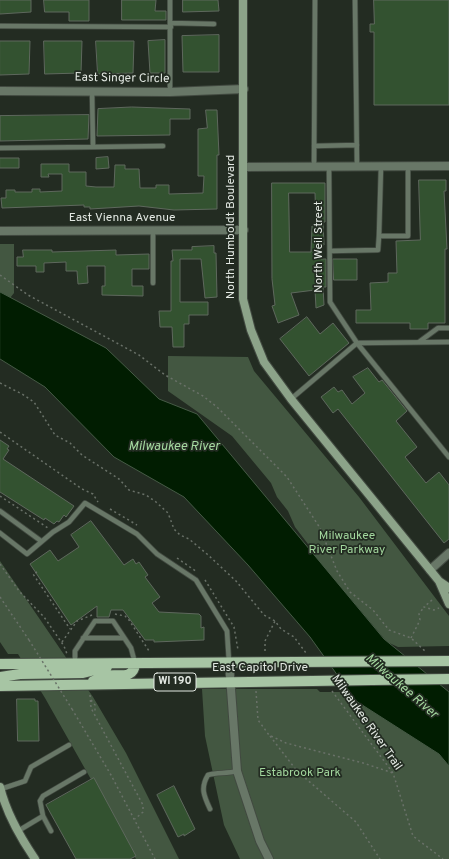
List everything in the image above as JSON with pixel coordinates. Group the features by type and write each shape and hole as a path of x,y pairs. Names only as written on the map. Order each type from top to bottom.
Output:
{"main road":[{"name":"North Humboldt Boulevard","path":"243,0 243,299 246,315 257,347 264,362 291,399 439,581 449,588"},
{"name":"North Humboldt Boulevard","path":"439,581 449,604"},
{"name":"East Capitol Drive","path":"0,664 449,661"},
{"path":"0,677 20,674 83,673 130,663 134,669 131,673 126,675 105,676 88,689"},
{"name":"East Capitol Drive","path":"0,686 88,689 230,682 449,679"},
{"path":"0,788 18,830 35,859"}],"street":[{"name":"East Singer Circle","path":"0,91 92,90 170,92 244,89"},
{"path":"244,167 449,166"},
{"name":"East Vienna Avenue","path":"0,231 244,230"},
{"path":"430,570 449,554"},
{"path":"229,662 237,771 260,841 269,859"}],"lane":[{"path":"170,0 170,92"},
{"path":"314,166 315,0"},
{"path":"355,0 358,166"},
{"path":"0,26 214,24"},
{"path":"92,90 93,147"},
{"path":"314,146 357,145"},
{"path":"0,148 163,146"},
{"name":"North Weil Street","path":"329,166 330,302 357,343 449,457"},
{"path":"330,251 378,250 381,166"},
{"path":"379,236 408,236 408,166"},
{"path":"153,231 153,283"},
{"path":"419,343 438,328 449,328"},
{"path":"291,399 357,343 449,342"},
{"path":"0,533 26,554 41,541 69,522 85,503 128,527 157,554 190,575 201,586 228,635 229,662"},
{"path":"0,511 41,541"},
{"path":"75,664 75,650 95,621 113,621 131,648 130,663"},
{"path":"83,638 124,638"},
{"path":"0,788 25,781 31,768 69,745"},
{"path":"210,809 202,792 208,775 214,773 225,775 237,771"},
{"path":"51,831 43,816 40,801 43,796 84,772"},
{"path":"18,830 43,816"}],"path":[{"path":"0,275 28,295 139,355 165,375 203,396 217,407 287,477 296,488 320,528 337,571 350,592 373,610 389,630 411,638 428,654"},
{"path":"0,383 34,402 55,435 70,444 82,455 120,479 129,490 146,495 156,502 168,513 174,529 207,554 236,581 264,615 275,621 300,643 308,656"},
{"path":"0,496 50,529"},
{"path":"0,564 19,591 44,617 64,646 65,652"},
{"path":"37,572 33,574 70,629"},
{"path":"0,597 72,709 135,819 155,859"},
{"path":"411,638 420,620 419,614 432,600"},
{"path":"424,608 434,610 439,608"},
{"path":"265,651 266,641 275,621"},
{"name":"Milwaukee River Trail","path":"330,687 392,773 413,836 443,859"},
{"path":"88,689 91,700 95,705 95,712"},
{"path":"256,691 258,720 268,735 297,771 356,822 380,859"},
{"path":"91,700 90,706 95,712 143,806 143,812 135,819"},
{"path":"268,735 286,743 363,763 392,773"}],"green space":[{"path":"0,244 14,244 14,293 10,298 0,292"},
{"name":"Milwaukee River Parkway","path":"168,356 248,357 254,371 359,497 449,616 449,646 398,647 387,642 351,599 313,563 308,544 295,527 288,511 277,497 271,483 232,436 168,391"},
{"path":"0,561 93,697 126,753 179,859 136,859 45,698 18,654 8,654 0,642"},
{"name":"Estabrook Park","path":"202,689 317,689 320,692 349,692 356,701 439,754 449,766 449,859 240,859 224,825 205,736"}],"water":[{"name":"Milwaukee River","path":"0,292 106,348 159,399 197,414 384,639 449,692 449,766 439,754 356,701 310,637 248,565 184,497 114,457 45,387 0,359"}],"building":[{"path":"0,0 31,0 31,12 0,14"},
{"path":"44,0 89,0 89,21 69,21 69,12 45,12"},
{"path":"122,0 156,0 155,11 166,11 166,20 122,20"},
{"path":"183,0 218,0 219,11 183,12"},
{"path":"374,0 449,0 449,105 374,105 374,32 370,32 370,24 374,24"},
{"path":"219,35 219,72 183,72 182,36"},
{"path":"165,40 165,73 150,73 148,41"},
{"path":"0,41 30,41 29,74 0,75"},
{"path":"44,41 82,41 81,73 45,74"},
{"path":"96,41 134,41 133,73 98,74"},
{"path":"132,107 190,109 190,119 170,119 170,135 97,136 98,109"},
{"path":"206,110 217,110 219,155 217,155 217,209 174,210 139,206 90,209 90,207 84,207 84,205 2,208 1,198 6,198 6,190 15,190 15,192 32,192 32,189 40,189 40,192 62,191 62,174 48,174 49,177 41,177 41,164 69,164 69,172 86,172 86,186 96,187 114,187 115,165 125,165 125,169 139,169 140,188 156,188 156,185 169,185 169,194 203,193 204,176 198,176 198,129 207,128"},
{"path":"89,115 88,139 0,141 0,116"},
{"path":"108,157 109,168 96,169 96,158"},
{"path":"0,158 19,158 19,168 0,168"},
{"path":"419,180 446,180 446,191 444,191 447,249 445,249 445,323 428,323 428,329 410,329 410,323 356,323 356,310 371,310 370,283 388,282 388,273 397,273 396,241 420,240"},
{"path":"272,183 325,183 325,222 323,222 324,245 321,245 321,259 326,259 326,287 323,287 324,305 316,308 315,290 291,293 299,315 278,323 272,306 275,305 272,279","holes":["289,193 315,193 316,226 312,226 311,252 290,252"]},
{"path":"214,246 214,253 216,253 217,297 205,298 201,259 180,259 180,302 208,302 208,315 189,315 189,324 184,324 184,347 173,347 172,327 160,327 159,311 171,311 172,250 192,250 192,247"},
{"path":"23,250 52,250 52,252 116,250 116,255 149,254 149,269 132,269 132,286 143,286 143,296 102,295 102,286 105,286 105,266 87,266 88,283 78,284 77,271 66,271 66,262 44,263 44,272 36,272 36,266 17,266 17,257 23,257"},
{"path":"333,259 357,259 357,280 334,280"},
{"path":"307,317 320,334 333,323 349,343 309,376 280,339"},
{"path":"368,368 379,382 382,380 407,411 396,421 417,447 405,457 426,483 439,472 449,485 449,539 444,543 338,409 333,413 321,397 334,387 338,392 342,390 352,404 365,393 353,377"},
{"path":"0,440 9,446 7,449 9,450 3,459 74,506 66,517 64,515 59,522 57,521 54,524 45,518 44,520 0,492"},
{"path":"91,521 124,565 133,559 136,564 139,562 148,575 145,577 160,597 152,603 159,612 199,614 201,616 201,628 204,627 204,640 154,642 154,640 145,640 123,610 111,610 109,617 97,617 97,606 71,625 30,564 50,550 58,561 79,547 71,535"},
{"path":"17,699 35,699 35,701 38,701 39,741 18,741"},
{"path":"94,778 136,856 130,859 76,859 46,805"},
{"path":"174,786 195,829 184,836 184,834 178,837 157,795"}]}
